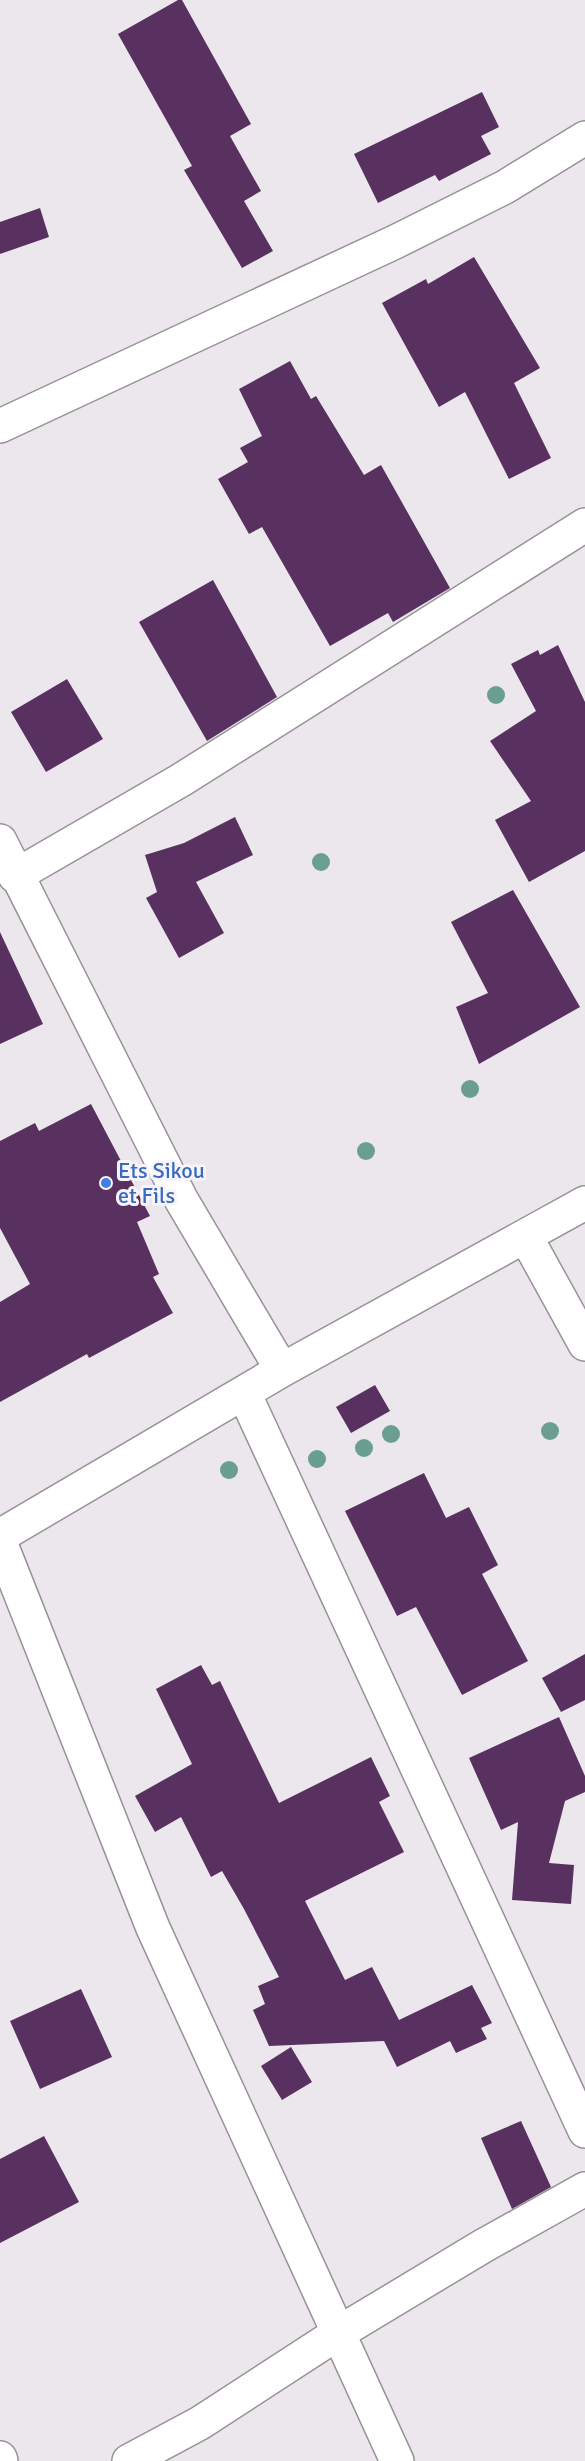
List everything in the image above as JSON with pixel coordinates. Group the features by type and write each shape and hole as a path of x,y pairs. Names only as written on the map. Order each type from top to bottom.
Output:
{"street":[{"path":"0,426 395,242 505,187 585,138"},
{"path":"15,876 181,780 585,525"},
{"path":"0,841 15,876 182,1201 282,1370"},
{"path":"0,1536 282,1370 585,1203"},
{"path":"526,1237 585,1344"},
{"path":"244,1393 585,2131"},
{"path":"0,1542 153,1928 340,2332 397,2461"},
{"path":"129,2461 200,2423 340,2332 483,2246 585,2189"}],"building":[{"path":"178,0 182,0 251,124 230,136 261,191 244,201 273,251 242,268 184,170 192,166 118,34"},
{"path":"482,92 499,127 481,136 491,154 439,181 435,175 378,203 354,154"},
{"path":"40,208 49,237 0,254 0,222"},
{"path":"474,257 540,368 514,383 551,458 509,479 465,392 439,407 382,303 426,279 428,284"},
{"path":"290,361 311,399 316,396 364,475 381,465 450,588 393,622 388,613 330,646 262,527 249,534 218,479 248,462 240,448 262,436 239,389"},
{"path":"213,580 277,697 207,741 139,622"},
{"path":"558,645 585,702 585,851 529,882 495,820 531,801 490,741 536,711 511,664 538,650 540,655"},
{"path":"67,679 103,739 46,772 11,712"},
{"path":"235,817 253,855 196,882 224,933 179,958 146,898 157,892 145,855 184,843"},
{"path":"513,890 580,1007 479,1064 456,1007 488,993 451,922"},
{"path":"0,932 43,1024 0,1044"},
{"path":"91,1104 150,1216 137,1222 159,1274 153,1277 173,1313 89,1358 87,1354 0,1402 0,1302 30,1284 0,1228 0,1141 35,1123 39,1131"},
{"path":"375,1385 390,1411 351,1433 336,1407"},
{"path":"424,1473 446,1518 469,1507 498,1565 482,1574 528,1661 462,1695 416,1607 397,1616 345,1511"},
{"path":"585,1654 585,1700 561,1712 542,1678"},
{"path":"201,1665 212,1685 220,1681 279,1803 371,1757 390,1796 379,1802 404,1852 305,1901 345,1980 372,1967 399,2020 472,1985 492,2023 481,2028 487,2039 456,2053 450,2041 397,2067 384,2041 269,2046 253,2010 265,2004 258,1986 279,1977 244,1909 222,1871 211,1877 181,1817 155,1832 135,1796 192,1764 156,1689"},
{"path":"559,1717 585,1776 585,1792 565,1801 549,1863 574,1865 571,1904 512,1900 518,1822 501,1830 469,1758"},
{"path":"81,1989 112,2057 40,2089 10,2021"},
{"path":"291,2047 312,2082 282,2100 261,2066"},
{"path":"521,2121 551,2187 512,2209 481,2138"},
{"path":"44,2136 79,2202 0,2243 0,2159"}],"place":[{"name":"Ets Sikou et Fils","path":"106,1183"}]}
